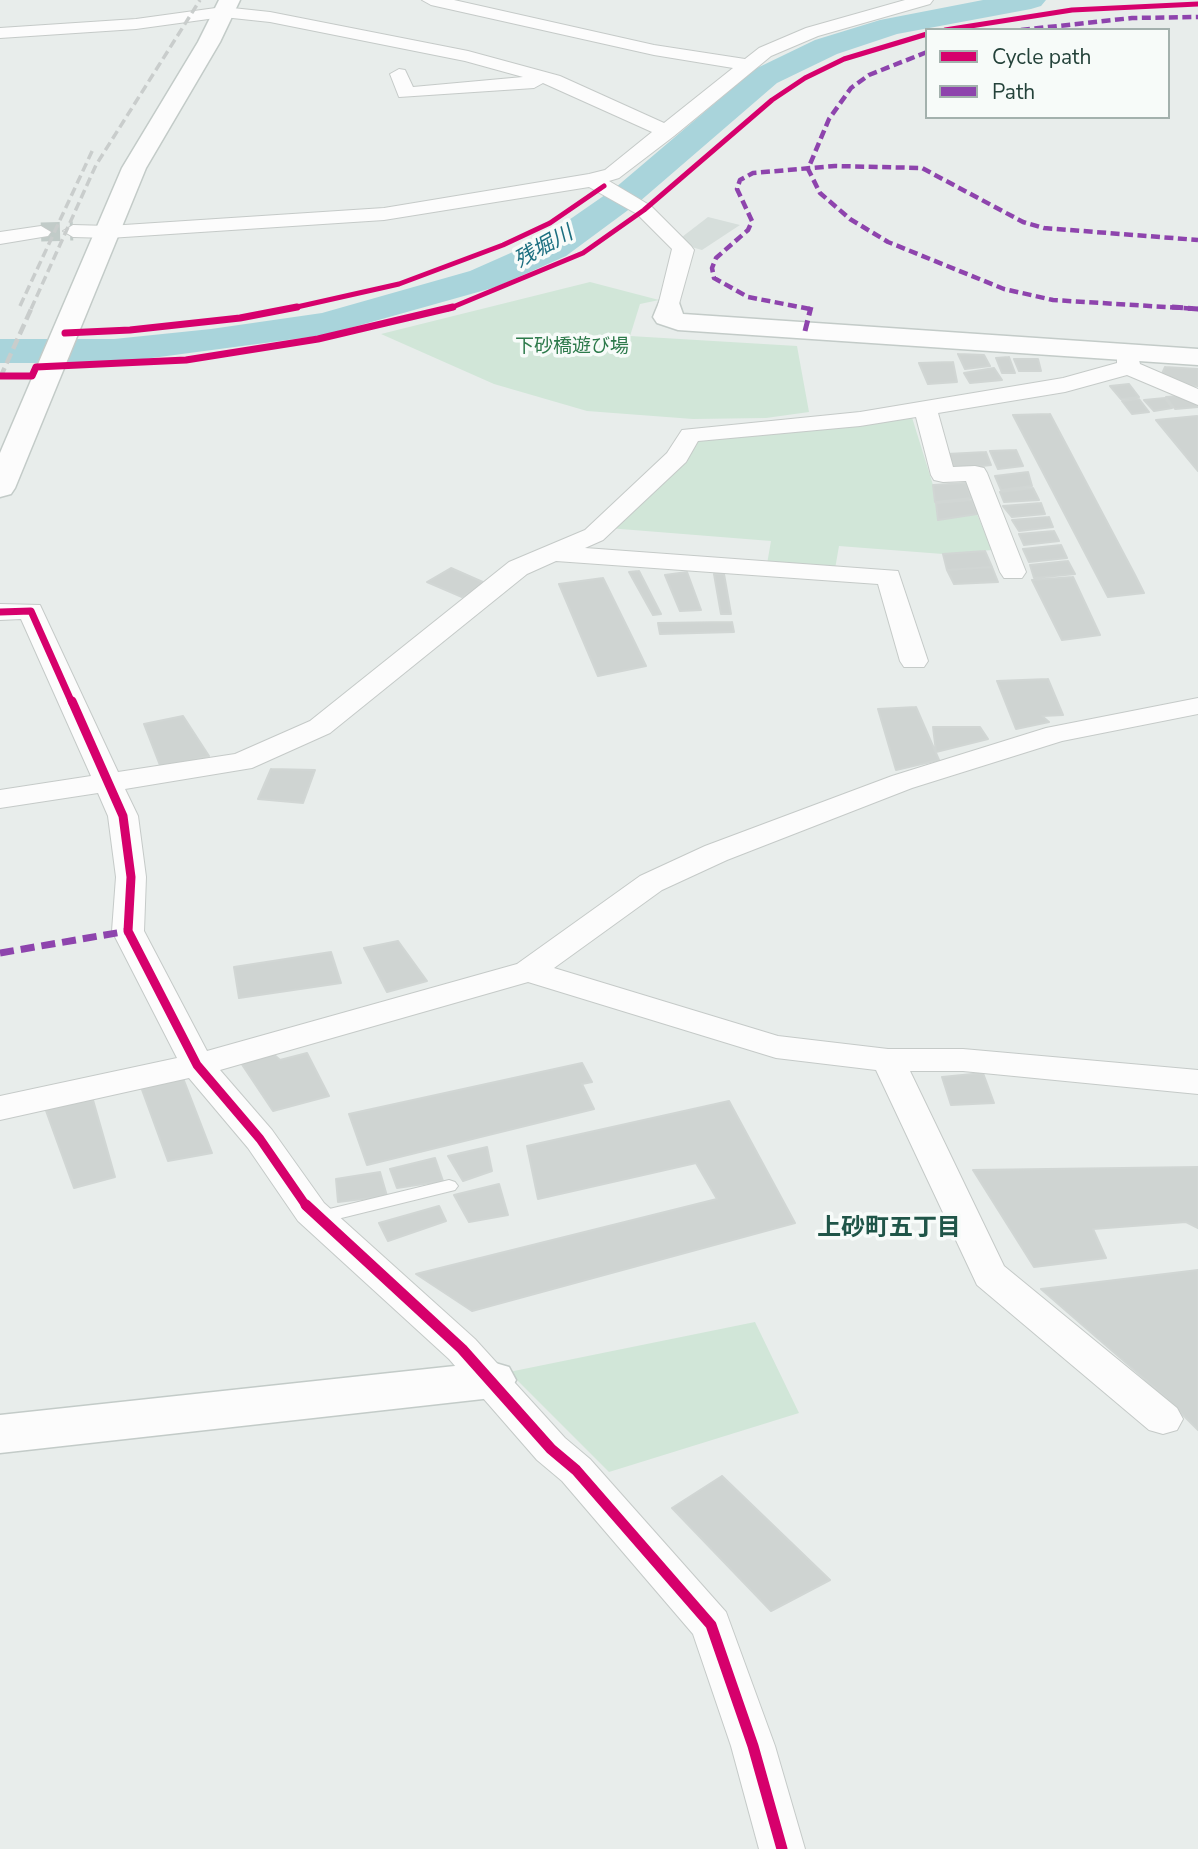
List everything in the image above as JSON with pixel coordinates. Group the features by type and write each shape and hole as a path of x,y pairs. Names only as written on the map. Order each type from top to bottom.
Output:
{"street":[{"path":"431,0 654,50 747,65"},
{"path":"73,231 109,232 384,214 600,184 747,65 777,46 812,32 924,0"},
{"path":"0,33 136,24 226,6 456,53 553,80 667,132"},
{"path":"0,488 144,149 209,42 226,6"},
{"path":"400,74 406,93 553,80"},
{"path":"600,184 638,207 683,250 667,317 678,322 1129,360 1198,357"},
{"path":"0,238 41,232"},
{"path":"1129,360 1198,398"},
{"path":"0,799 242,762 320,727 518,568 557,554 594,535 677,457 690,435 804,426 1065,385 1129,360"},
{"path":"925,408 943,475 975,473 1013,572"},
{"path":"557,554 889,577 914,661"},
{"path":"0,612 31,611 108,783 126,827 131,877 128,931 197,1065 260,1139 317,1218 462,1349 711,1625 752,1746 782,1849"},
{"path":"0,1108 197,1065 528,971 651,883 716,853 902,782 1043,738 1198,706"},
{"path":"528,971 776,1047 888,1060 963,1060 1198,1082"},
{"path":"888,1060 990,1275 1163,1419"},
{"path":"0,1434 492,1380"}],"lane":[{"path":"317,1218 449,1186"}],"shaded area":[{"path":"708,217 740,225 702,250 688,246 682,237"}],"green space":[{"name":"下砂橋遊び場","path":"590,282 659,300 640,304 630,336 797,346 809,412 766,418 693,419 587,411 494,384 381,334"},
{"path":"910,411 933,485 938,519 977,514 992,550 943,554 839,546 835,569 767,564 771,541 608,528 692,438"},
{"path":"755,1322 799,1413 609,1472 509,1372"}],"building":[{"path":"958,354 984,355 990,366 965,369"},
{"path":"1009,357 1015,373 1002,373 996,358"},
{"path":"1014,359 1038,359 1041,371 1019,371"},
{"path":"953,362 957,382 928,384 919,363"},
{"path":"1165,367 1198,369 1198,386 1183,385 1161,376"},
{"path":"994,368 1002,380 970,383 964,373"},
{"path":"1129,384 1139,397 1121,399 1110,386"},
{"path":"1191,395 1198,407 1175,409 1166,397"},
{"path":"1165,398 1172,408 1154,411 1144,400"},
{"path":"1139,399 1149,412 1132,414 1122,401"},
{"path":"1050,414 1144,593 1108,597 1013,415"},
{"path":"1198,417 1198,471 1156,420"},
{"path":"1016,450 1023,466 998,469 990,451"},
{"path":"986,452 991,465 956,469 947,454"},
{"path":"1028,472 1032,486 1001,490 995,476"},
{"path":"966,483 971,498 935,502 933,485"},
{"path":"1033,488 1039,500 1004,502 1000,492"},
{"path":"972,500 977,514 938,520 936,503"},
{"path":"1041,503 1045,514 1012,517 1003,506"},
{"path":"1049,517 1053,527 1019,531 1012,520"},
{"path":"1054,531 1059,541 1024,545 1019,534"},
{"path":"1061,545 1067,558 1029,562 1023,549"},
{"path":"985,551 992,567 947,570 943,554"},
{"path":"1068,561 1075,574 1034,578 1030,565"},
{"path":"992,567 998,582 954,584 947,570"},
{"path":"451,568 485,583 462,597 427,582"},
{"path":"639,571 661,614 653,615 629,572"},
{"path":"687,572 701,610 680,611 665,575"},
{"path":"714,574 724,574 731,614 721,614"},
{"path":"1073,577 1100,635 1062,640 1032,580"},
{"path":"603,578 646,666 598,676 559,584"},
{"path":"732,622 734,632 660,634 658,623"},
{"path":"1048,679 1063,715 1042,716 1049,722 1016,729 997,681"},
{"path":"916,707 939,760 896,770 878,709"},
{"path":"183,716 209,756 161,768 144,724"},
{"path":"933,727 980,727 988,739 936,752"},
{"path":"271,769 315,770 303,803 258,799"},
{"path":"398,941 427,981 387,992 364,948"},
{"path":"331,952 341,983 239,998 234,967"},
{"path":"269,1050 280,1060 307,1053 329,1096 273,1111 237,1057"},
{"path":"582,1063 592,1082 582,1084 594,1109 367,1165 349,1114"},
{"path":"983,1073 994,1103 951,1105 942,1077"},
{"path":"183,1078 212,1153 168,1161 141,1087"},
{"path":"93,1100 115,1177 74,1188 45,1108"},
{"path":"729,1101 795,1223 472,1311 416,1274 717,1199 696,1163 538,1199 527,1146"},
{"path":"487,1147 492,1171 463,1181 448,1156"},
{"path":"435,1158 443,1181 397,1188 390,1169"},
{"path":"1198,1167 1198,1228 1186,1222 1093,1229 1106,1258 1034,1267 973,1170"},
{"path":"380,1172 387,1196 338,1202 336,1179"},
{"path":"499,1184 508,1215 469,1222 454,1195"},
{"path":"439,1206 446,1221 388,1241 379,1223"},
{"path":"1198,1270 1198,1430 1163,1395 1041,1289"},
{"path":"722,1476 830,1580 771,1611 672,1508"}],"waterway":[{"name":"残堀川","path":"0,351 114,351 211,341 325,324 483,279 553,248 627,195 766,76 826,47 891,26 1031,0"}],"tunnel":[{"path":"41,232 73,231"}],"railway":[{"path":"31,309 96,165 200,0"},
{"path":"20,306 94,147"},
{"path":"0,378 32,307"}],"marked path":[{"path":"1040,28 1132,18 1198,17"},
{"path":"925,53 869,75 851,88 829,119 808,169 820,193 850,219 888,242 951,270 1004,289 1053,300 1198,309"},
{"path":"805,331 811,307 748,297 714,278 712,268 716,258 748,230 752,221 737,189 740,180 753,173 835,166 922,168 1023,222 1044,228 1198,240"},
{"path":"0,953 128,931"}],"cycle path":[{"path":"958,28 1072,10 1198,4"},
{"path":"0,376 32,376 36,367 186,360 318,339 444,311 583,253 644,210 772,100 805,78 844,59 925,35"},
{"path":"65,333 130,330 240,318 332,301 399,284 503,245 550,223 604,186"},
{"path":"0,612 31,611 123,816 131,877 128,931 197,1065 260,1139 311,1212 462,1349 551,1449 576,1470 711,1625 753,1746 782,1849"}],"district":[{"name":"上砂町五丁目","path":"889,1229"}]}
